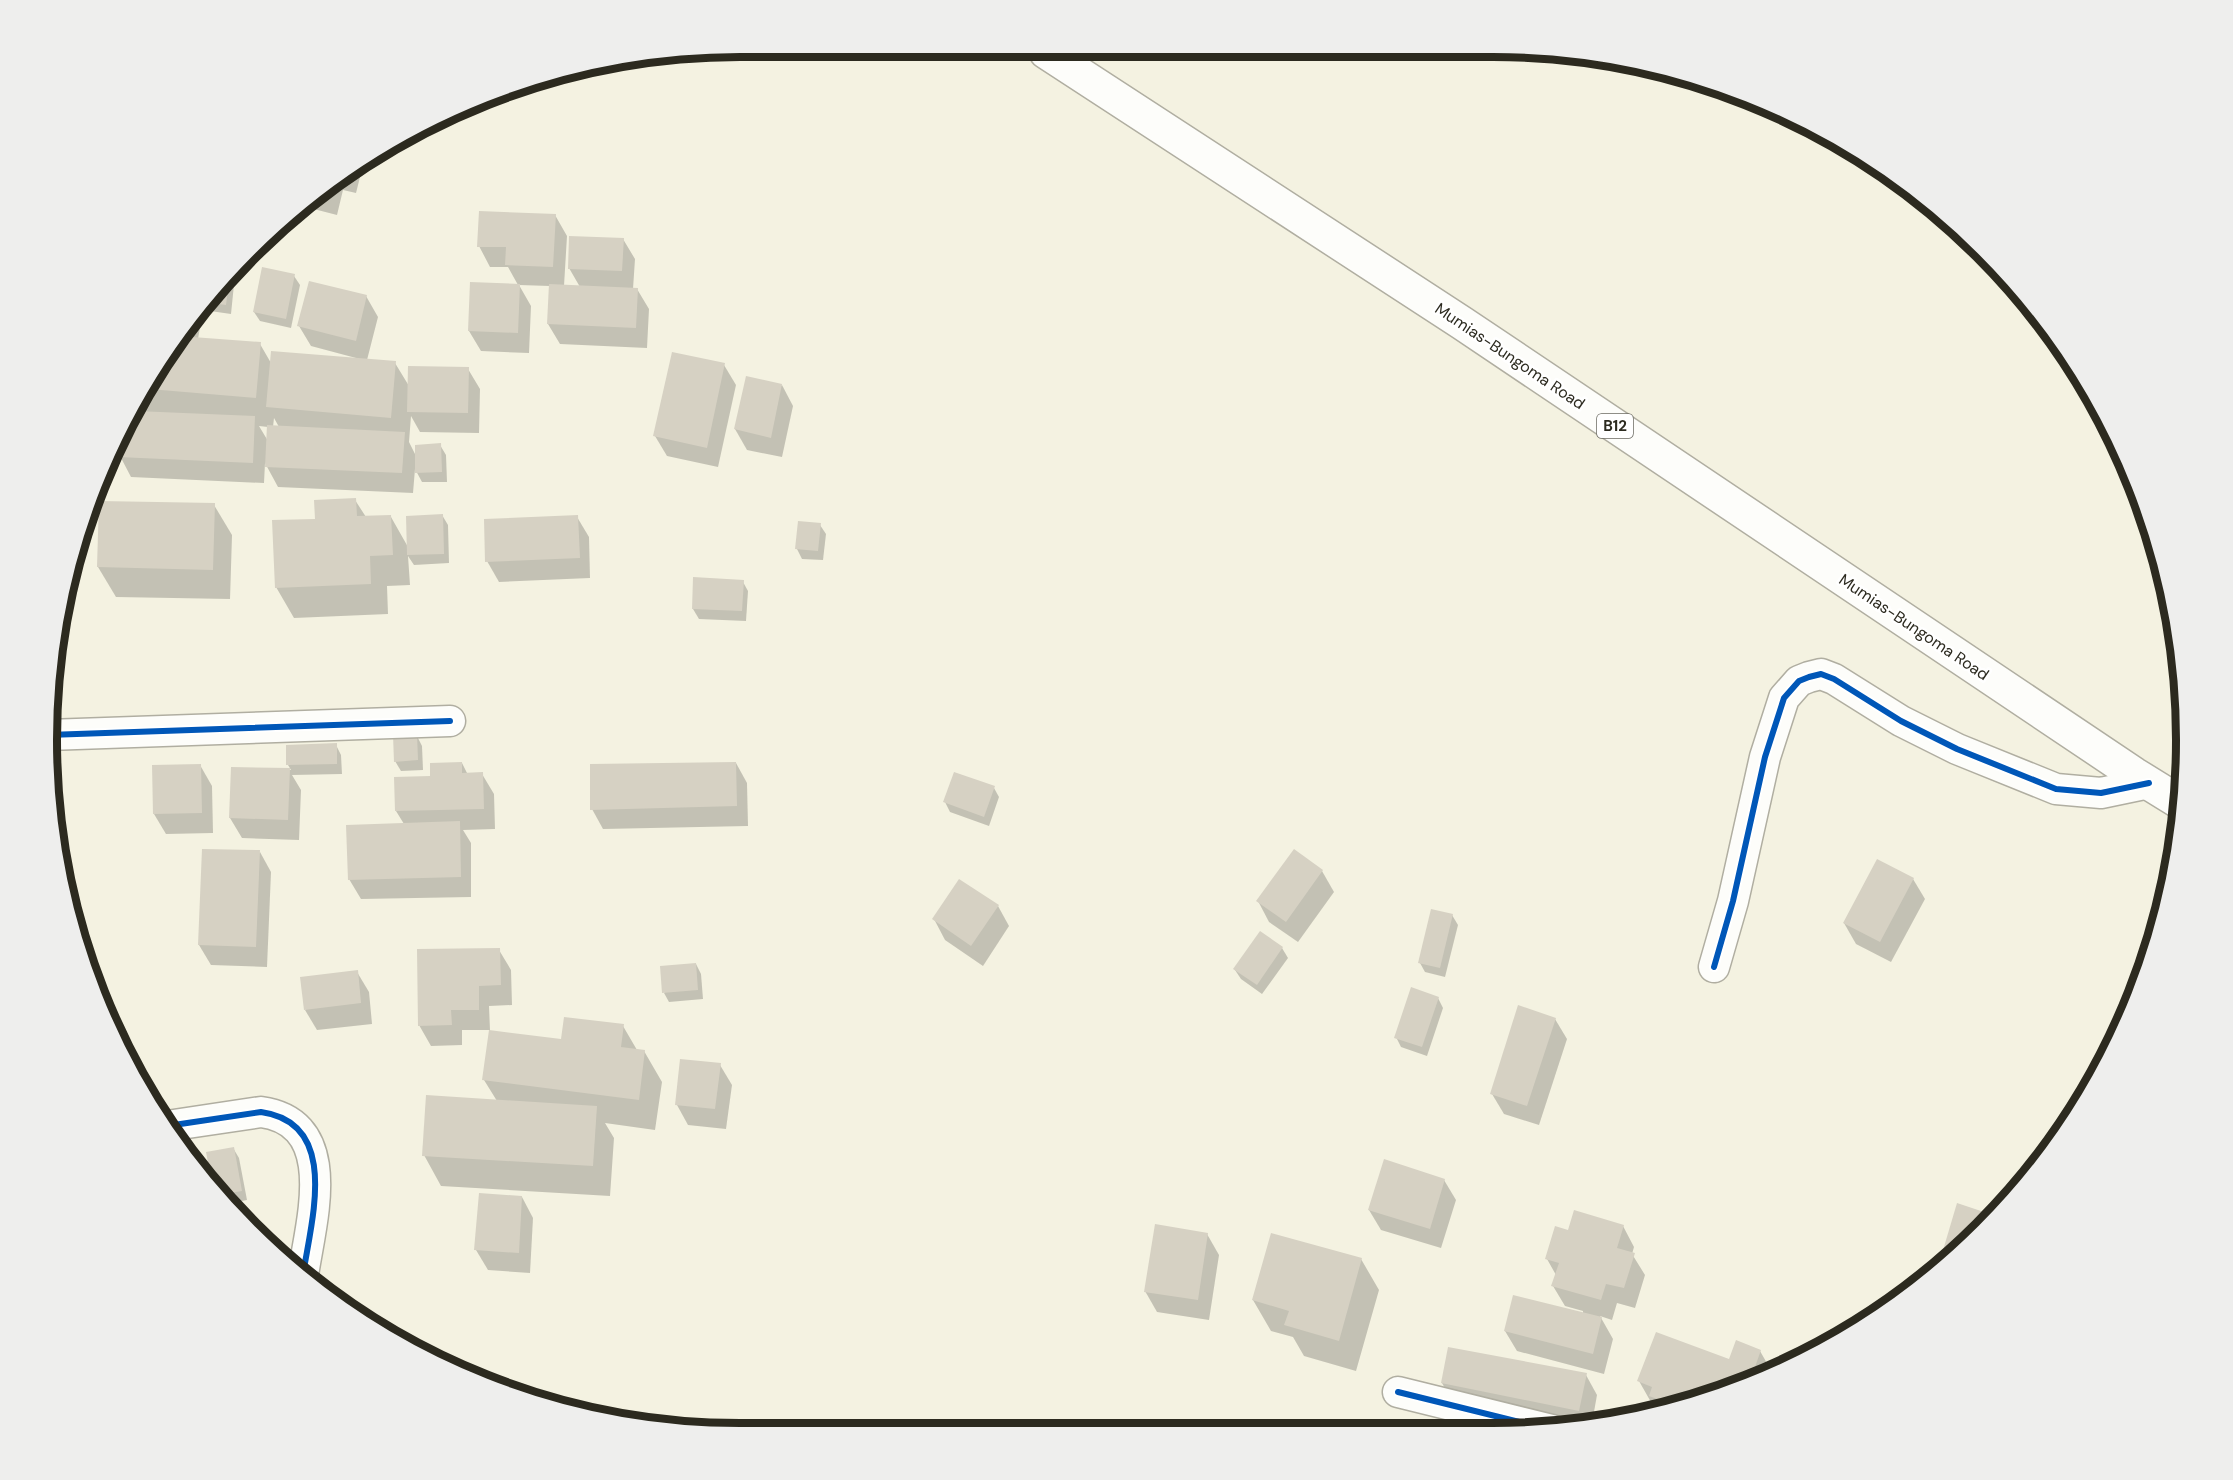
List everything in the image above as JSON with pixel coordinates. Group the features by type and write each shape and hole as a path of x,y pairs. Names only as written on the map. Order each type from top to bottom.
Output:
{"highway":[{"name":"Mumias-Bungoma Road","path":"1054,57 1462,323 2173,799"}],"street":[{"path":"1714,967 1733,901 1766,757 1784,698 1799,681 1821,674 1834,679 1901,721 1957,749 2056,789 2101,793 2149,783"},
{"path":"57,735 450,721"},
{"path":"176,1125 261,1112 274,1114 287,1121 306,1138 312,1155 315,1187 304,1266"},
{"path":"1398,1392 1521,1422"}],"building":[{"path":"479,211 556,214 553,267 505,265 506,247 477,247"},
{"path":"569,236 624,238 622,271 568,269"},
{"path":"262,267 295,274 286,319 253,312"},
{"path":"309,281 367,295 356,341 297,326"},
{"path":"470,282 520,284 518,333 468,331"},
{"path":"549,284 638,288 636,328 547,324"},
{"path":"228,288 226,305 215,303"},
{"path":"189,337 261,342 256,398 154,389"},
{"path":"271,351 396,361 391,418 266,407"},
{"path":"672,352 725,363 707,448 653,436"},
{"path":"408,366 469,367 468,413 407,412"},
{"path":"746,376 782,384 771,438 734,429"},
{"path":"142,411 255,416 253,463 119,457"},
{"path":"267,425 405,432 402,473 265,467"},
{"path":"441,443 442,472 415,473 415,445"},
{"path":"356,498 357,516 391,515 393,555 370,556 371,584 275,588 272,520 315,519 314,500"},
{"path":"100,501 215,503 213,570 97,567"},
{"path":"443,514 444,554 407,555 406,516"},
{"path":"578,515 580,558 485,562 484,519"},
{"path":"798,521 821,523 818,551 795,549"},
{"path":"693,577 744,580 742,611 692,609"},
{"path":"417,734 418,760 394,762 393,735"},
{"path":"337,743 337,764 286,765 286,745"},
{"path":"462,762 462,773 483,772 484,809 395,811 394,777 430,776 430,763"},
{"path":"736,762 737,806 590,810 590,764"},
{"path":"201,764 202,813 153,814 152,765"},
{"path":"231,767 290,768 288,820 229,818"},
{"path":"954,772 995,786 984,817 943,802"},
{"path":"460,821 461,877 348,880 346,825"},
{"path":"202,849 260,850 256,947 198,945"},
{"path":"1294,849 1323,870 1286,922 1256,901"},
{"path":"1877,859 1914,878 1880,942 1843,923"},
{"path":"959,879 999,905 971,946 932,919"},
{"path":"1431,909 1453,914 1440,968 1418,963"},
{"path":"1260,931 1283,947 1257,985 1233,969"},
{"path":"500,948 501,985 479,986 479,1010 451,1010 452,1025 418,1026 417,949"},
{"path":"696,963 698,990 662,993 660,966"},
{"path":"358,970 361,1003 304,1010 300,977"},
{"path":"1411,987 1439,997 1422,1047 1394,1038"},
{"path":"1518,1005 1556,1018 1527,1106 1490,1094"},
{"path":"564,1017 624,1024 621,1047 645,1050 639,1100 482,1080 489,1030 561,1039"},
{"path":"680,1059 721,1063 715,1109 675,1105"},
{"path":"426,1095 597,1106 593,1166 422,1156"},
{"path":"234,1147 242,1191 229,1193 226,1190 209,1170 206,1152"},
{"path":"1384,1159 1445,1179 1430,1229 1368,1210"},
{"path":"479,1193 522,1196 519,1253 474,1250"},
{"path":"1957,1203 1986,1213 1976,1223 1942,1255"},
{"path":"1574,1210 1624,1225 1617,1248 1635,1253 1624,1288 1606,1284 1601,1300 1551,1286 1559,1263 1545,1259 1555,1226 1568,1230"},
{"path":"1155,1224 1208,1233 1198,1300 1144,1292"},
{"path":"1271,1233 1362,1258 1339,1341 1284,1325 1289,1311 1252,1300"},
{"path":"1513,1295 1602,1317 1593,1354 1504,1331"},
{"path":"1656,1332 1729,1359 1736,1340 1761,1350 1753,1371 1670,1400 1664,1401 1649,1396 1652,1387 1637,1381"},
{"path":"1448,1347 1587,1373 1579,1411 1441,1383"}],"cycle path":[{"path":"1714,967 1733,901 1765,757 1784,698 1799,681 1821,674 1834,679 1901,721 1957,749 2056,789 2101,793 2149,783"},
{"path":"57,735 450,721"},
{"path":"176,1125 261,1112 286,1120 302,1135 312,1154 315,1177 314,1203 305,1266"},
{"path":"1398,1392 1521,1422"}]}
